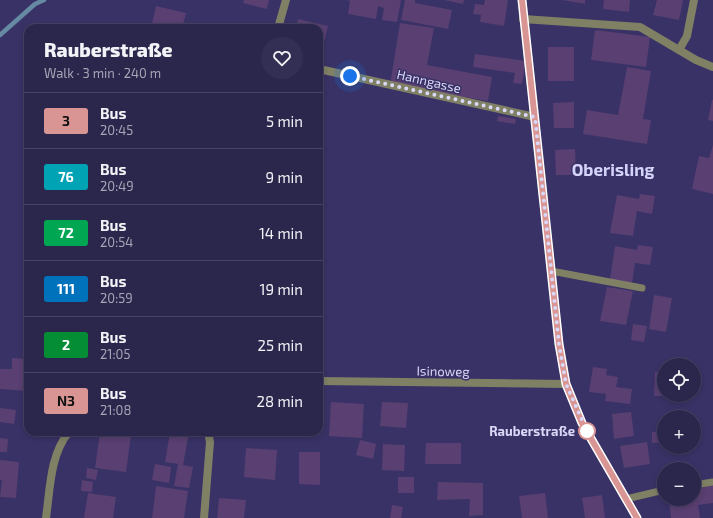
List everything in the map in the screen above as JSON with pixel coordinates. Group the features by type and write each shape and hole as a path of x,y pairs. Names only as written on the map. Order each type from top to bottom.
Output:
{"street":[{"path":"279,24 286,0"},
{"path":"522,0 559,344 566,384 582,423 637,518"},
{"path":"679,50 687,36 694,0"},
{"path":"523,19 640,27 696,60 713,67"},
{"name":"Hanngasse","path":"323,70 535,117"},
{"name":"Isinoweg","path":"323,381 566,384"},
{"path":"46,518 56,458 66,436"},
{"path":"204,518 210,442 209,436"}],"lane":[{"path":"551,271 642,288"},
{"path":"701,484 713,482"},
{"path":"626,499 657,492"}],"building":[{"path":"244,0 269,0 267,9 243,3"},
{"path":"347,0 401,0 397,22 382,20 384,8 378,6 376,19 348,14 350,1"},
{"path":"405,0 415,0 415,3 452,10 448,29 401,20"},
{"path":"444,0 464,0 463,4"},
{"path":"485,0 508,0 504,26 480,22 481,15 473,14 475,4 484,5"},
{"path":"562,0 585,0 585,4"},
{"path":"604,0 630,0 629,12 603,9"},
{"path":"657,0 683,0 679,20 653,15"},
{"path":"156,6 186,13 183,24 152,24"},
{"path":"298,19 319,24 297,24"},
{"path":"400,23 434,28 427,65 492,77 488,101 390,85"},
{"path":"323,25 328,26 323,47"},
{"path":"595,30 650,37 646,67 591,60"},
{"path":"548,47 574,47 574,81 548,81"},
{"path":"475,54 526,61 522,84 513,83 515,73 473,67"},
{"path":"627,67 651,71 643,119 651,120 647,144 583,134 587,110 618,115"},
{"path":"713,100 713,121 708,120"},
{"path":"574,102 574,128 554,128 553,103"},
{"path":"498,116 516,119 515,124 497,121"},
{"path":"713,145 713,194 692,189 699,156 709,158"},
{"path":"575,149 576,175 556,175 555,150"},
{"path":"640,194 655,196 652,214 637,211 633,236 610,233 617,195 639,199"},
{"path":"638,245 653,247 650,265 635,263 632,283 610,279 615,246 637,250"},
{"path":"607,287 633,291 626,325 600,321"},
{"path":"654,295 672,298 666,332 649,329"},
{"path":"633,324 647,326 644,342 631,340"},
{"path":"12,358 24,359 24,391 0,389 0,369 12,369"},
{"path":"593,367 607,369 606,375 618,377 616,387 632,389 630,404 605,401 606,394 589,392"},
{"path":"655,372 657,372 657,396 654,396"},
{"path":"331,402 364,404 362,438 329,436"},
{"path":"382,402 408,403 406,428 380,426"},
{"path":"0,408 16,410 14,424 0,422"},
{"path":"631,412 634,436 614,439 612,414"},
{"path":"652,432 657,432 657,443 652,443"},
{"path":"99,436 131,436 126,472 95,468"},
{"path":"169,436 188,436 183,465 193,467 189,488 174,486 178,464 165,462"},
{"path":"0,438 8,439 7,452 0,452"},
{"path":"360,440 376,444 373,459 356,455"},
{"path":"647,442 650,464 624,468 620,446"},
{"path":"426,443 461,443 461,464 425,464"},
{"path":"383,444 405,445 404,471 382,470"},
{"path":"246,448 277,450 275,480 244,477"},
{"path":"299,452 320,452 320,485 299,484"},
{"path":"0,460 19,462 16,498 0,497 2,480 0,480"},
{"path":"155,464 171,467 169,483 152,480"},
{"path":"87,468 98,470 96,480 86,478"},
{"path":"398,477 414,477 414,493 398,493"},
{"path":"82,480 93,482 92,492 81,491"},
{"path":"438,482 483,483 483,515 469,516 470,499 437,500"},
{"path":"713,485 713,503 701,505 701,486"},
{"path":"156,486 188,491 184,518 152,518"},
{"path":"88,493 116,497 113,518 84,518"},
{"path":"545,493 548,518 522,518 519,496"},
{"path":"602,495 605,518 585,518 582,498"},
{"path":"219,498 246,500 244,518 217,518"},
{"path":"392,505 403,507 401,518 390,518"},
{"path":"670,506 698,506 700,518 671,518"}],"waterway":[{"path":"0,35 35,4 44,0"}],"bus line":[{"name":"3","path":"522,0 559,344 566,384 582,423 637,518"}],"place":[{"name":"Rauberstraße","path":"587,431"}],"district":[{"name":"Oberisling","path":"613,169"}],"route":[{"path":"350,76 535,117 559,344 566,384 582,423 588,432 587,431"}]}
